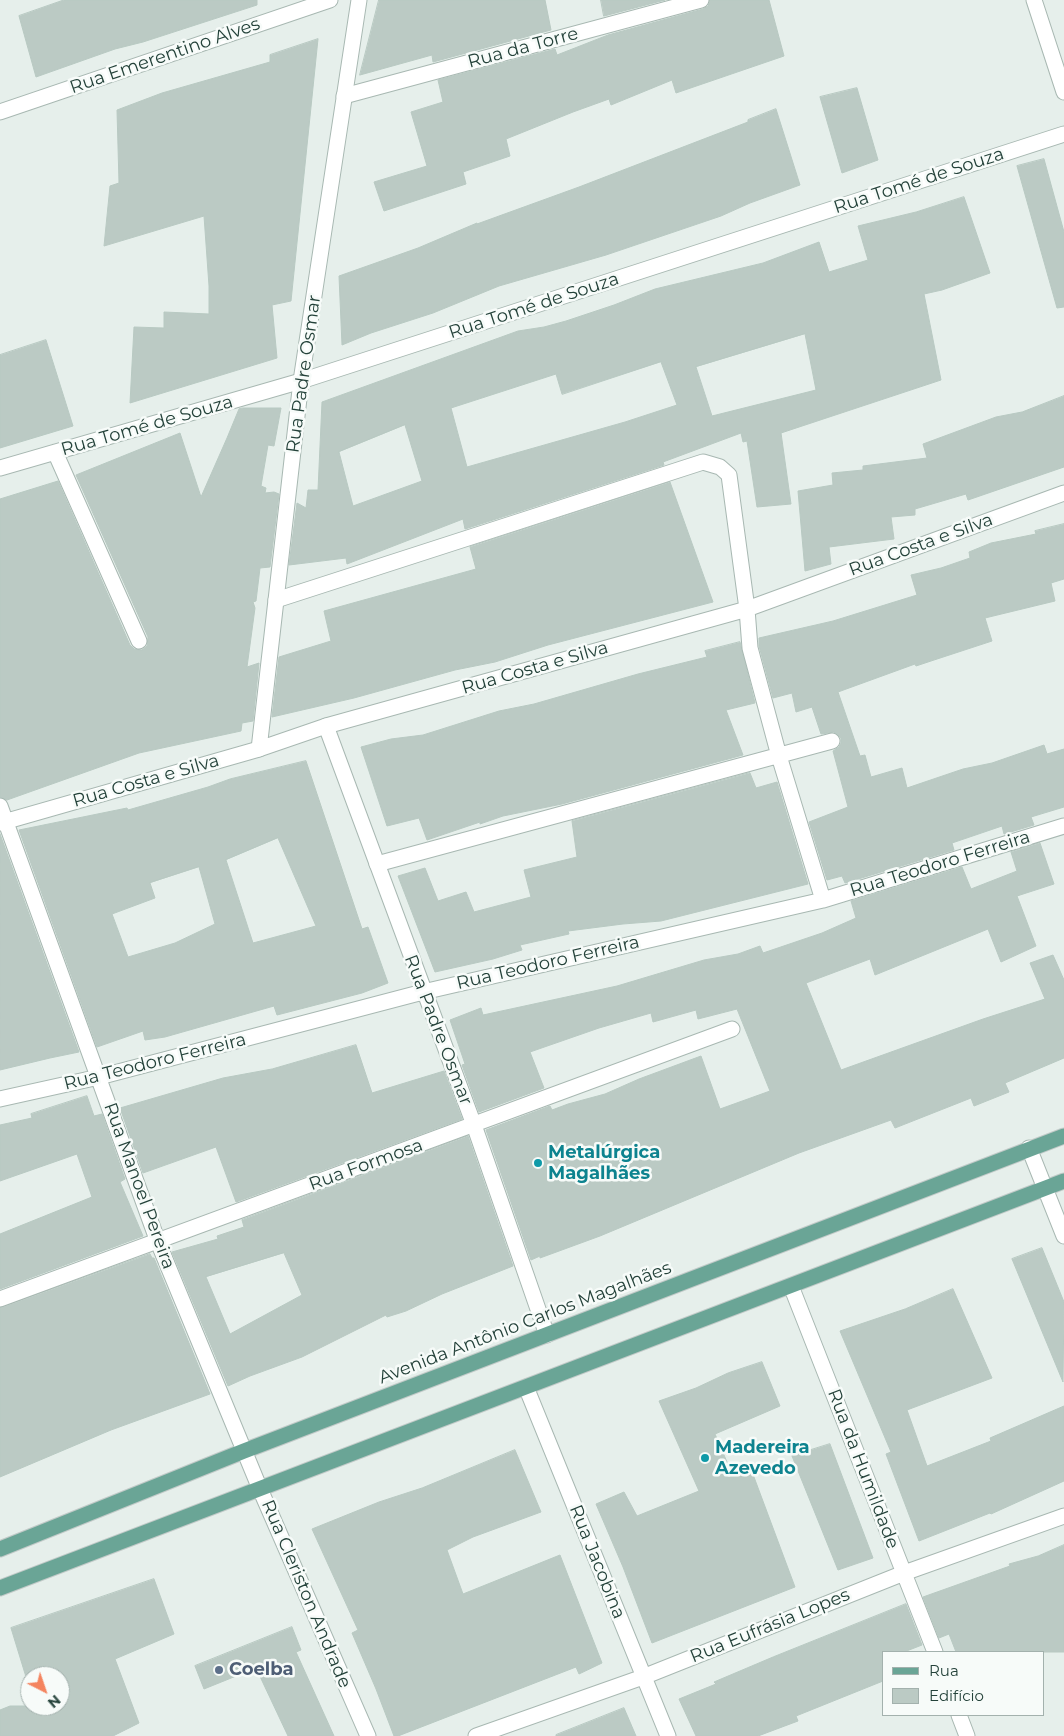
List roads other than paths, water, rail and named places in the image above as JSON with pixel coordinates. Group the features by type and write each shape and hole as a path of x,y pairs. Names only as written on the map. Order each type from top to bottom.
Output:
{"main road":[{"name":"Avenida Antônio Carlos Magalhães","path":"0,1549 244,1451 1064,1136"},
{"path":"0,1588 1064,1181"}],"street":[{"name":"Rua Emerentino Alves","path":"0,112 330,0"},
{"name":"Rua Padre Osmar","path":"259,749 301,382 359,0"},
{"name":"Rua da Torre","path":"344,96 702,0"},
{"path":"1034,0 1064,92"},
{"name":"Rua Tomé de Souza","path":"0,468 301,382 1064,134"},
{"path":"55,452 139,641"},
{"path":"276,600 703,462 720,466 729,475 747,609 750,648 778,756 823,900"},
{"name":"Rua Costa e Silva","path":"3,822 259,749 326,726 747,609 1064,493"},
{"name":"Rua Padre Osmar","path":"326,726 474,1125 547,1335"},
{"path":"377,864 832,741"},
{"name":"Rua Manoel Pereira","path":"0,806 3,822 99,1077 158,1242 244,1451"},
{"name":"Rua Teodoro Ferreira","path":"0,1099 99,1077 424,992 823,900 1064,826"},
{"name":"Rua Formosa","path":"0,1299 732,1029"},
{"path":"1029,1148 1064,1236"},
{"name":"Rua da Humildade","path":"791,1286 935,1651"},
{"name":"Rua Jacobina","path":"526,1387 668,1736"},
{"name":"Rua Cleriston Andrade","path":"244,1451 368,1736"},
{"name":"Rua Eufrásia Lopes","path":"476,1736 643,1677 904,1573 1064,1516"},
{"path":"959,1716 967,1736"}],"place":[{"name":"Metalúrgica Magalhães","path":"538,1163"},
{"name":"Madereira Azevedo","path":"705,1458"},
{"name":"Coelba","path":"219,1670"}]}
